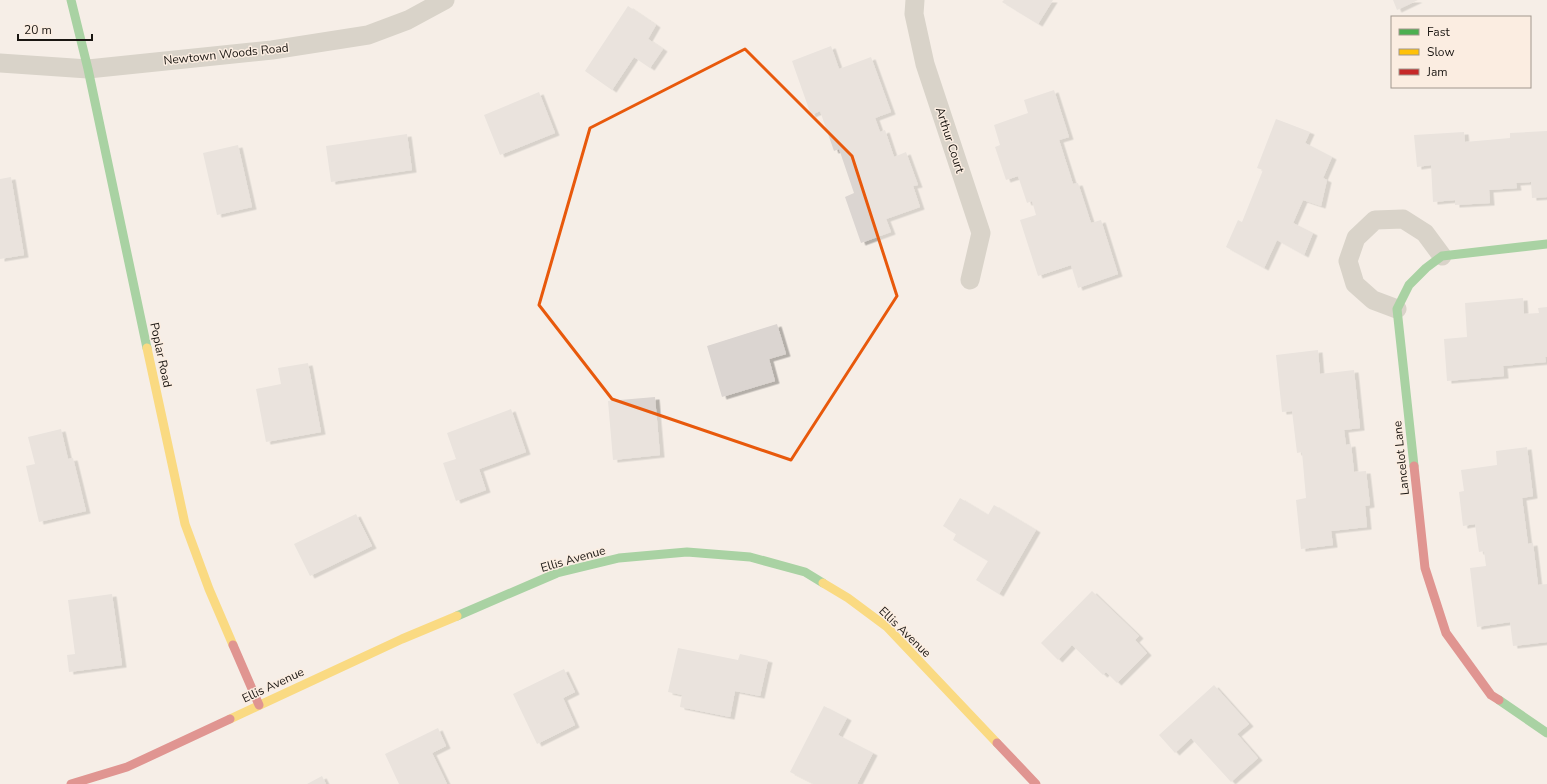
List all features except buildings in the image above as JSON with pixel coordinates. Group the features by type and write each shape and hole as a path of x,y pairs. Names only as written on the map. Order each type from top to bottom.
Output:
{"street":[{"name":"Poplar Road","path":"72,0 185,524 209,589 259,705"},
{"name":"Newtown Woods Road","path":"0,63 88,69 272,50 368,35 408,20 445,0"},
{"name":"Arthur Court","path":"916,0 914,14 925,64 981,233 970,280"},
{"path":"1442,256 1425,233 1404,219 1375,220 1356,238 1348,261 1355,284 1373,300 1397,309 1410,285 1426,268 1442,256 1547,244"},
{"name":"Lancelot Lane","path":"1397,309 1425,568 1446,633 1491,696 1547,733"},
{"name":"Ellis Avenue","path":"71,784 127,767 402,639 557,573 619,558 687,552 750,557 805,572 848,598 886,627 1036,784"}],"highlighted area":[{"path":"745,49 852,156 897,296 791,460 612,399 539,305 590,128"}],"traffic: fast":[{"path":"71,0 88,69 147,348"},
{"path":"1414,466 1397,309 1409,285 1426,268 1442,256 1547,244"},
{"path":"457,616 557,573 619,558 687,552 750,557 805,572 823,583"},
{"path":"1499,700 1547,733"}],"traffic: slow":[{"path":"147,348 185,524 209,589 233,645"},
{"path":"823,583 848,598 887,627 997,743"},
{"path":"230,719 402,639 457,616"}],"traffic: jam":[{"path":"1414,466 1425,568 1446,633 1491,695 1499,700"},
{"path":"233,645 259,705"},
{"path":"71,784 127,767 230,719"},
{"path":"997,743 1036,784"}]}
